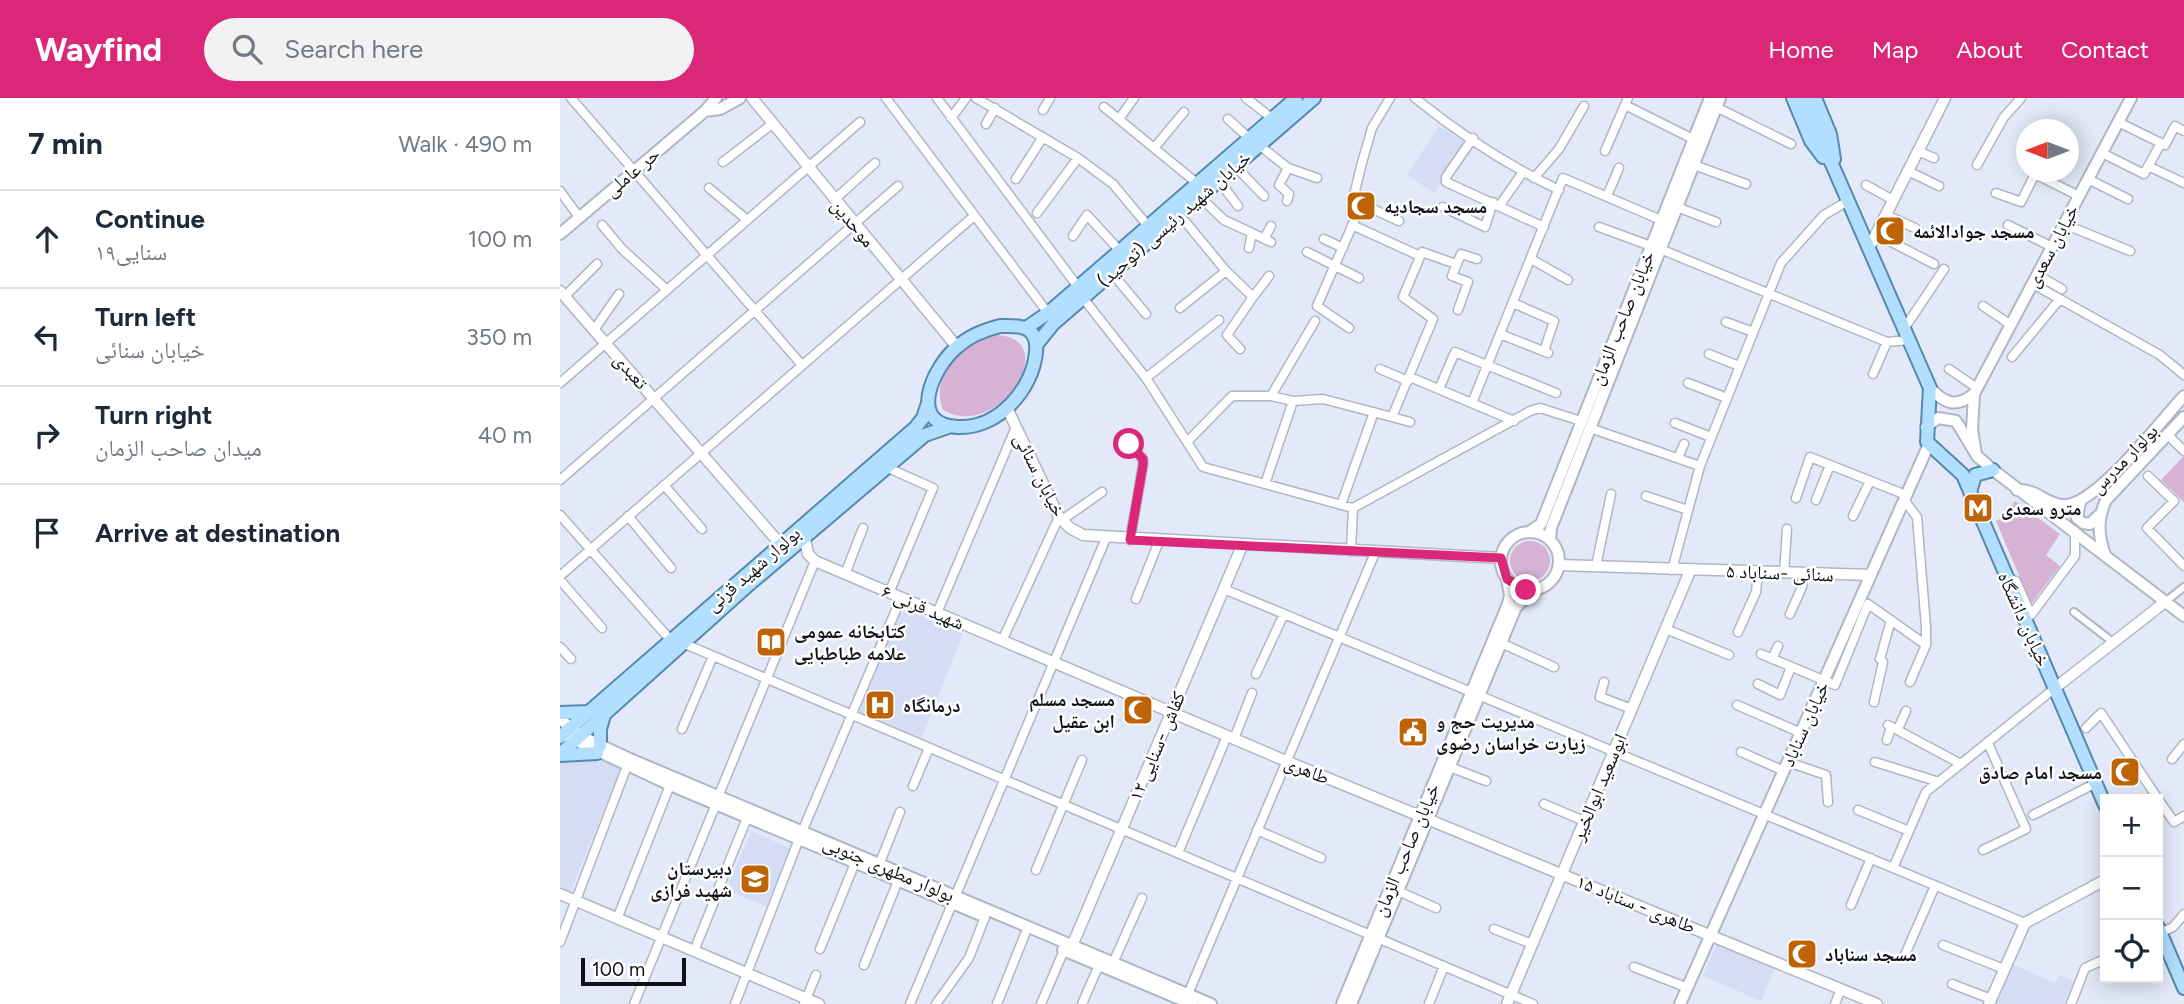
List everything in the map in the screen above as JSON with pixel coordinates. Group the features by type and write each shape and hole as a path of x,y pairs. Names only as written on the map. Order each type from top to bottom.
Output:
{"main road":[{"name":"حر عاملی","path":"560,234 705,111 716,98"},
{"name":"حر عاملی","path":"705,111 720,109 740,98"},
{"name":"خیابان شهید رئیسی (توحید)","path":"1026,328 1112,273 1179,214 1199,190 1219,181 1235,166 1273,119 1296,98"},
{"name":"خیابان شهید رئیسی (توحید)","path":"1037,344 1119,250 1314,98"},
{"path":"1793,98 1811,141 1838,177"},
{"path":"1803,98 1930,388 1940,399 1951,403 1962,403 1975,391"},
{"path":"1815,98 1830,134 1838,177"},
{"name":"خیابان سعدی","path":"1975,391 2131,98"},
{"path":"1550,540 1550,527 1586,425 1655,248 1677,207 1716,101"},
{"name":"خیابان صاحب الزمان","path":"1655,248 1661,220 1693,139 1716,101"},
{"path":"993,328 1026,328 1034,334 1037,344 1035,367 1029,380 1007,408 978,424 948,426 934,418 928,403 929,386 957,346 974,334 993,328"},
{"path":"1929,444 1926,427 1930,388"},
{"path":"1975,391 1972,430 1976,454"},
{"name":"بولوار مدرس","path":"2017,489 2031,489 2062,505 2080,502 2097,490 2184,396"},
{"name":"بولوار شهید قرنی","path":"567,732 916,427 923,418 928,403"},
{"name":"بولوار مدرس","path":"2105,555 2098,535 2098,516 2106,500 2184,417"},
{"path":"1926,427 1938,418 1952,419 1976,454 1993,470 2184,616"},
{"path":"1529,532 1541,534 1550,540 1556,550 1559,565 1553,579 1534,590 1518,588 1507,579 1501,558 1512,538 1541,524 1586,425"},
{"name":"بولوار شهید قرنی","path":"567,732 604,716 746,587 805,540 925,435 948,426"},
{"name":"خیابان دانشگاه","path":"1929,444 1953,463 1963,475 2100,794"},
{"name":"خیابان سناباد","path":"1680,1004 1929,444"},
{"path":"1970,493 1970,483 1975,475 1993,470"},
{"path":"2080,502 2077,518 2082,523 2090,524 2098,516"},
{"name":"خیابان صاحب الزمان","path":"1351,1004 1374,936 1398,891 1424,818 1450,767 1508,604 1510,595 1507,579"},
{"name":"خیابان صاحب الزمان","path":"1342,1004 1374,936 1475,695 1516,607 1534,590"},
{"path":"560,713 589,712"},
{"path":"567,732 560,755 599,749 604,716"},
{"name":"بولوار مطهری جنوبی","path":"567,732 627,766 670,785 717,801 747,818 879,865 1068,948 1099,965 1187,1001 1211,1004"},
{"name":"بولوار مطهری جنوبی","path":"599,749 800,836 855,863 954,900 1025,934 1113,963 1187,1001"},
{"path":"2163,940 2184,988"}],"street":[{"path":"571,98 801,364"},
{"name":"موحدین","path":"752,98 806,167 957,346"},
{"path":"886,98 1048,313"},
{"path":"937,98 1146,378 1203,467 1353,508 1541,408 1700,466"},
{"path":"951,118 966,98"},
{"path":"1043,110 1050,98"},
{"path":"1119,119 1134,98"},
{"path":"1247,98 1273,119"},
{"path":"1349,328 1317,306 1356,217 1353,200 1372,128 1390,98"},
{"path":"1415,98 1437,116 1523,172 1559,190"},
{"path":"1869,248 1945,98"},
{"path":"1977,165 2004,117 2021,98"},
{"path":"979,99 1078,158 1113,184 1148,226"},
{"path":"1716,101 1791,144"},
{"path":"1605,151 1626,102 1693,139"},
{"path":"1534,178 1559,149 1584,106"},
{"path":"1104,107 1155,147 1199,190 1224,220 1267,241 1271,226"},
{"path":"986,124 995,108"},
{"path":"1155,147 1184,112"},
{"path":"1228,119 1288,168 1317,178"},
{"path":"560,383 860,122"},
{"path":"2118,122 2163,144"},
{"path":"723,162 772,124"},
{"path":"2146,170 2175,127 2184,131"},
{"path":"1016,179 1043,137"},
{"path":"1473,138 1445,180 1544,227"},
{"path":"1918,151 1934,158"},
{"path":"2102,153 2184,183"},
{"path":"1037,213 1078,158"},
{"path":"834,200 875,163"},
{"path":"1694,164 1746,184"},
{"path":"1235,166 1264,196"},
{"path":"1287,201 1289,194 1279,185 1288,168"},
{"path":"1607,196 1619,169"},
{"path":"1908,171 1939,186"},
{"path":"1443,207 1485,227 1497,204 1523,172"},
{"path":"1996,193 2021,202 2035,174 2079,196"},
{"path":"1472,404 1564,177 1661,220"},
{"path":"2088,179 2128,199"},
{"path":"1219,181 1237,205"},
{"path":"1866,184 1893,200"},
{"path":"560,480 898,186"},
{"path":"709,188 746,219"},
{"path":"560,191 579,217"},
{"path":"1353,200 1399,220"},
{"path":"1672,570 1700,466 1781,263 1800,238 1824,215 1848,201"},
{"path":"1677,207 1716,222"},
{"path":"1179,214 1226,271 1253,297"},
{"path":"1073,236 1087,215 1119,250"},
{"path":"1886,215 1915,228"},
{"path":"602,628 560,578 899,278 974,216"},
{"path":"2064,224 2130,251"},
{"path":"602,225 622,250 666,289"},
{"path":"1352,225 1421,254 1456,264"},
{"path":"2008,225 2052,247"},
{"path":"1599,227 1887,342 1907,335 1944,269"},
{"path":"1250,248 1252,233"},
{"path":"1876,234 1934,264"},
{"path":"1324,239 1343,248"},
{"path":"1307,252 1359,278"},
{"path":"1392,417 1432,317 1403,299 1421,254"},
{"path":"1458,310 1468,282 1452,276 1456,264 1461,254 1477,259"},
{"path":"1531,259 1568,280"},
{"path":"563,294 597,264"},
{"path":"1180,307 1226,271"},
{"path":"1112,273 1146,314"},
{"path":"1240,349 1227,335 1269,276"},
{"path":"2035,279 2062,289"},
{"path":"2035,279 2059,300 2160,355 2184,375"},
{"name":"تعبدی","path":"563,294 781,545"},
{"path":"594,330 619,294"},
{"path":"2012,357 2059,300"},
{"path":"1500,334 1546,352 1554,321 1513,303"},
{"path":"1983,306 2011,326"},
{"path":"1146,378 1219,320"},
{"path":"1271,396 1315,321"},
{"path":"1726,322 1753,332"},
{"path":"1873,374 1887,342"},
{"path":"1439,389 1453,353 1556,393"},
{"path":"1709,354 1739,366"},
{"path":"1380,369 1439,389 1514,421"},
{"path":"1949,369 1975,391"},
{"path":"1688,383 1727,398"},
{"path":"1187,442 1229,397 1271,396 1293,401 1323,399 1410,422"},
{"path":"1265,484 1293,401"},
{"name":"خیابان سنائی","path":"1007,408 1061,519 1083,535 1130,540 1501,558"},
{"path":"1342,505 1374,412"},
{"path":"1676,422 1712,438"},
{"path":"937,613 1016,426"},
{"path":"2168,435 2184,451"},
{"path":"1129,444 1143,459 1130,540"},
{"path":"1678,458 1684,444"},
{"path":"1796,498 1810,457 1905,497 1917,517 1926,646 1910,682"},
{"path":"1816,500 1830,465"},
{"path":"888,468 933,488 889,593"},
{"path":"2148,475 2174,502 2147,528 2184,566"},
{"path":"1853,516 1870,481"},
{"path":"664,485 702,529"},
{"path":"1002,641 1061,519 1102,492"},
{"path":"1596,566 1611,494"},
{"path":"1646,496 1688,510"},
{"path":"1351,551 1353,508"},
{"path":"560,516 666,635"},
{"path":"628,516 671,568"},
{"path":"845,574 863,528"},
{"path":"1784,573 1787,529"},
{"path":"2006,576 2016,582 2031,615 2074,556 2074,531"},
{"path":"910,1004 1106,538"},
{"path":"634,1004 815,561 808,554 805,540"},
{"path":"1136,599 1159,541"},
{"name":"کفاش -سنایی ۱۲","path":"1068,948 1242,546"},
{"path":"1187,1001 1375,553"},
{"name":"شهید قرنی ۶","path":"815,561 1054,663"},
{"path":"1559,565 1690,570"},
{"name":"سنائی -سناباد ۵","path":"1690,570 1871,575"},
{"name":"ابوسعید ابوالخیر","path":"1509,999 1690,570"},
{"path":"1738,632 1756,593 1758,573"},
{"path":"1790,614 1802,587 1803,574"},
{"path":"1894,868 1926,792 2184,587"},
{"path":"1224,589 2025,923"},
{"path":"735,1004 800,836 901,598"},
{"path":"1761,654 1835,685 1868,604 1926,646"},
{"path":"2074,612 2114,643"},
{"path":"1256,674 1283,614"},
{"path":"1874,702 1883,662 1880,659 1891,620"},
{"path":"1666,629 1729,655"},
{"path":"1501,643 1553,667"},
{"path":"685,644 1444,966 1509,999 1533,1004"},
{"path":"1772,659 1777,646"},
{"path":"560,647 571,659"},
{"path":"682,729 713,656"},
{"name":"طاهری","path":"1054,663 1562,874"},
{"path":"1758,684 1780,695 1791,667"},
{"path":"1604,682 1600,697 1632,709"},
{"path":"1178,853 1252,693"},
{"path":"1737,705 1801,733"},
{"path":"1887,740 1892,727 1906,711"},
{"path":"2086,728 2101,713 2155,794"},
{"path":"1892,727 1961,764"},
{"path":"1983,850 2026,829 1988,743"},
{"path":"2172,759 2184,744"},
{"path":"913,786 929,748"},
{"path":"1741,752 1826,775 1828,802"},
{"path":"1036,870 1082,760"},
{"path":"1875,762 1939,782"},
{"path":"560,942 627,766"},
{"path":"1450,767 1486,781"},
{"path":"2033,815 2096,783"},
{"path":"617,919 670,785"},
{"path":"1544,804 1584,821"},
{"path":"2163,806 2174,822 2184,816"},
{"path":"1858,810 1909,831"},
{"path":"879,865 900,812"},
{"path":"719,887 747,818"},
{"path":"1257,830 1321,858"},
{"path":"1851,905 1871,858"},
{"path":"820,949 855,863"},
{"name":"طاهری - سناباد ۱۵","path":"1562,874 1841,989"},
{"path":"864,965 898,881"},
{"path":"1952,984 1990,1002 2025,923 2100,883"},
{"path":"1905,957 1935,886"},
{"path":"1398,891 1436,908"},
{"path":"560,894 805,1001 819,1004"},
{"path":"1113,963 1142,898"},
{"path":"694,951 715,899"},
{"path":"2163,930 2172,927 2184,914"},
{"path":"936,1004 969,958 985,917"},
{"path":"1494,929 1532,944"},
{"path":"997,1004 1025,934"},
{"path":"1943,945 2004,969"},
{"path":"1041,1004 1068,948"},
{"path":"2071,1004 2085,968 2100,961"},
{"path":"1082,1004 1099,965"},
{"path":"1429,1004 1444,966"},
{"path":"1634,967 1688,988"},
{"path":"805,1001 816,975"},
{"path":"1835,1004 1841,989 1877,1004"}],"shaded area":[{"path":"1439,126 1466,144 1434,193 1407,175"},
{"path":"997,335 1016,341 1025,353 1024,369 1016,386 1002,401 984,412 964,416 943,410 941,384 952,362 972,345"},
{"path":"2184,456 2184,502 2161,480"},
{"path":"2015,501 2060,534 2046,555 2060,566 2031,604 1996,521 2004,517"},
{"path":"1530,541 1538,542 1544,547 1549,553 1549,569 1544,575 1538,580 1530,581 1522,580 1516,575 1511,569 1510,561 1511,553 1516,547 1522,542"},
{"path":"908,610 963,634 921,739 860,713 900,614"},
{"path":"591,756 621,769 571,891 560,887 560,763 566,758"},
{"name":"دبیرستان شهید فرازی","path":"751,831 792,849 767,907 726,890"},
{"path":"1718,941 1776,965 1761,1001 1703,976"},
{"path":"2012,964 2055,983 2059,975 2074,981 2064,1004 1995,1004"}],"place":[{"name":"مسجد سجادیه","path":"1361,206"},
{"name":"مسجد جوادالائمه","path":"1890,231"},
{"name":"مترو سعدی","path":"1978,508"},
{"name":"کتابخانه عمومی علامه طباطبایی","path":"771,642"},
{"name":"درمانگاه","path":"880,705"},
{"name":"مسجد مسلم ابن عقیل","path":"1138,710"},
{"name":"مدیریت حج و زیارت خراسان رضوی","path":"1413,732"},
{"name":"مسجد امام صادق","path":"2125,772"},
{"name":"دبیرستان شهید فرازی","path":"755,879"},
{"name":"مسجد سناباد","path":"1802,954"}],"route":[{"path":"1129,444 1143,459 1130,540 1501,558 1503,573 1507,579 1518,588 1526,590"}]}
